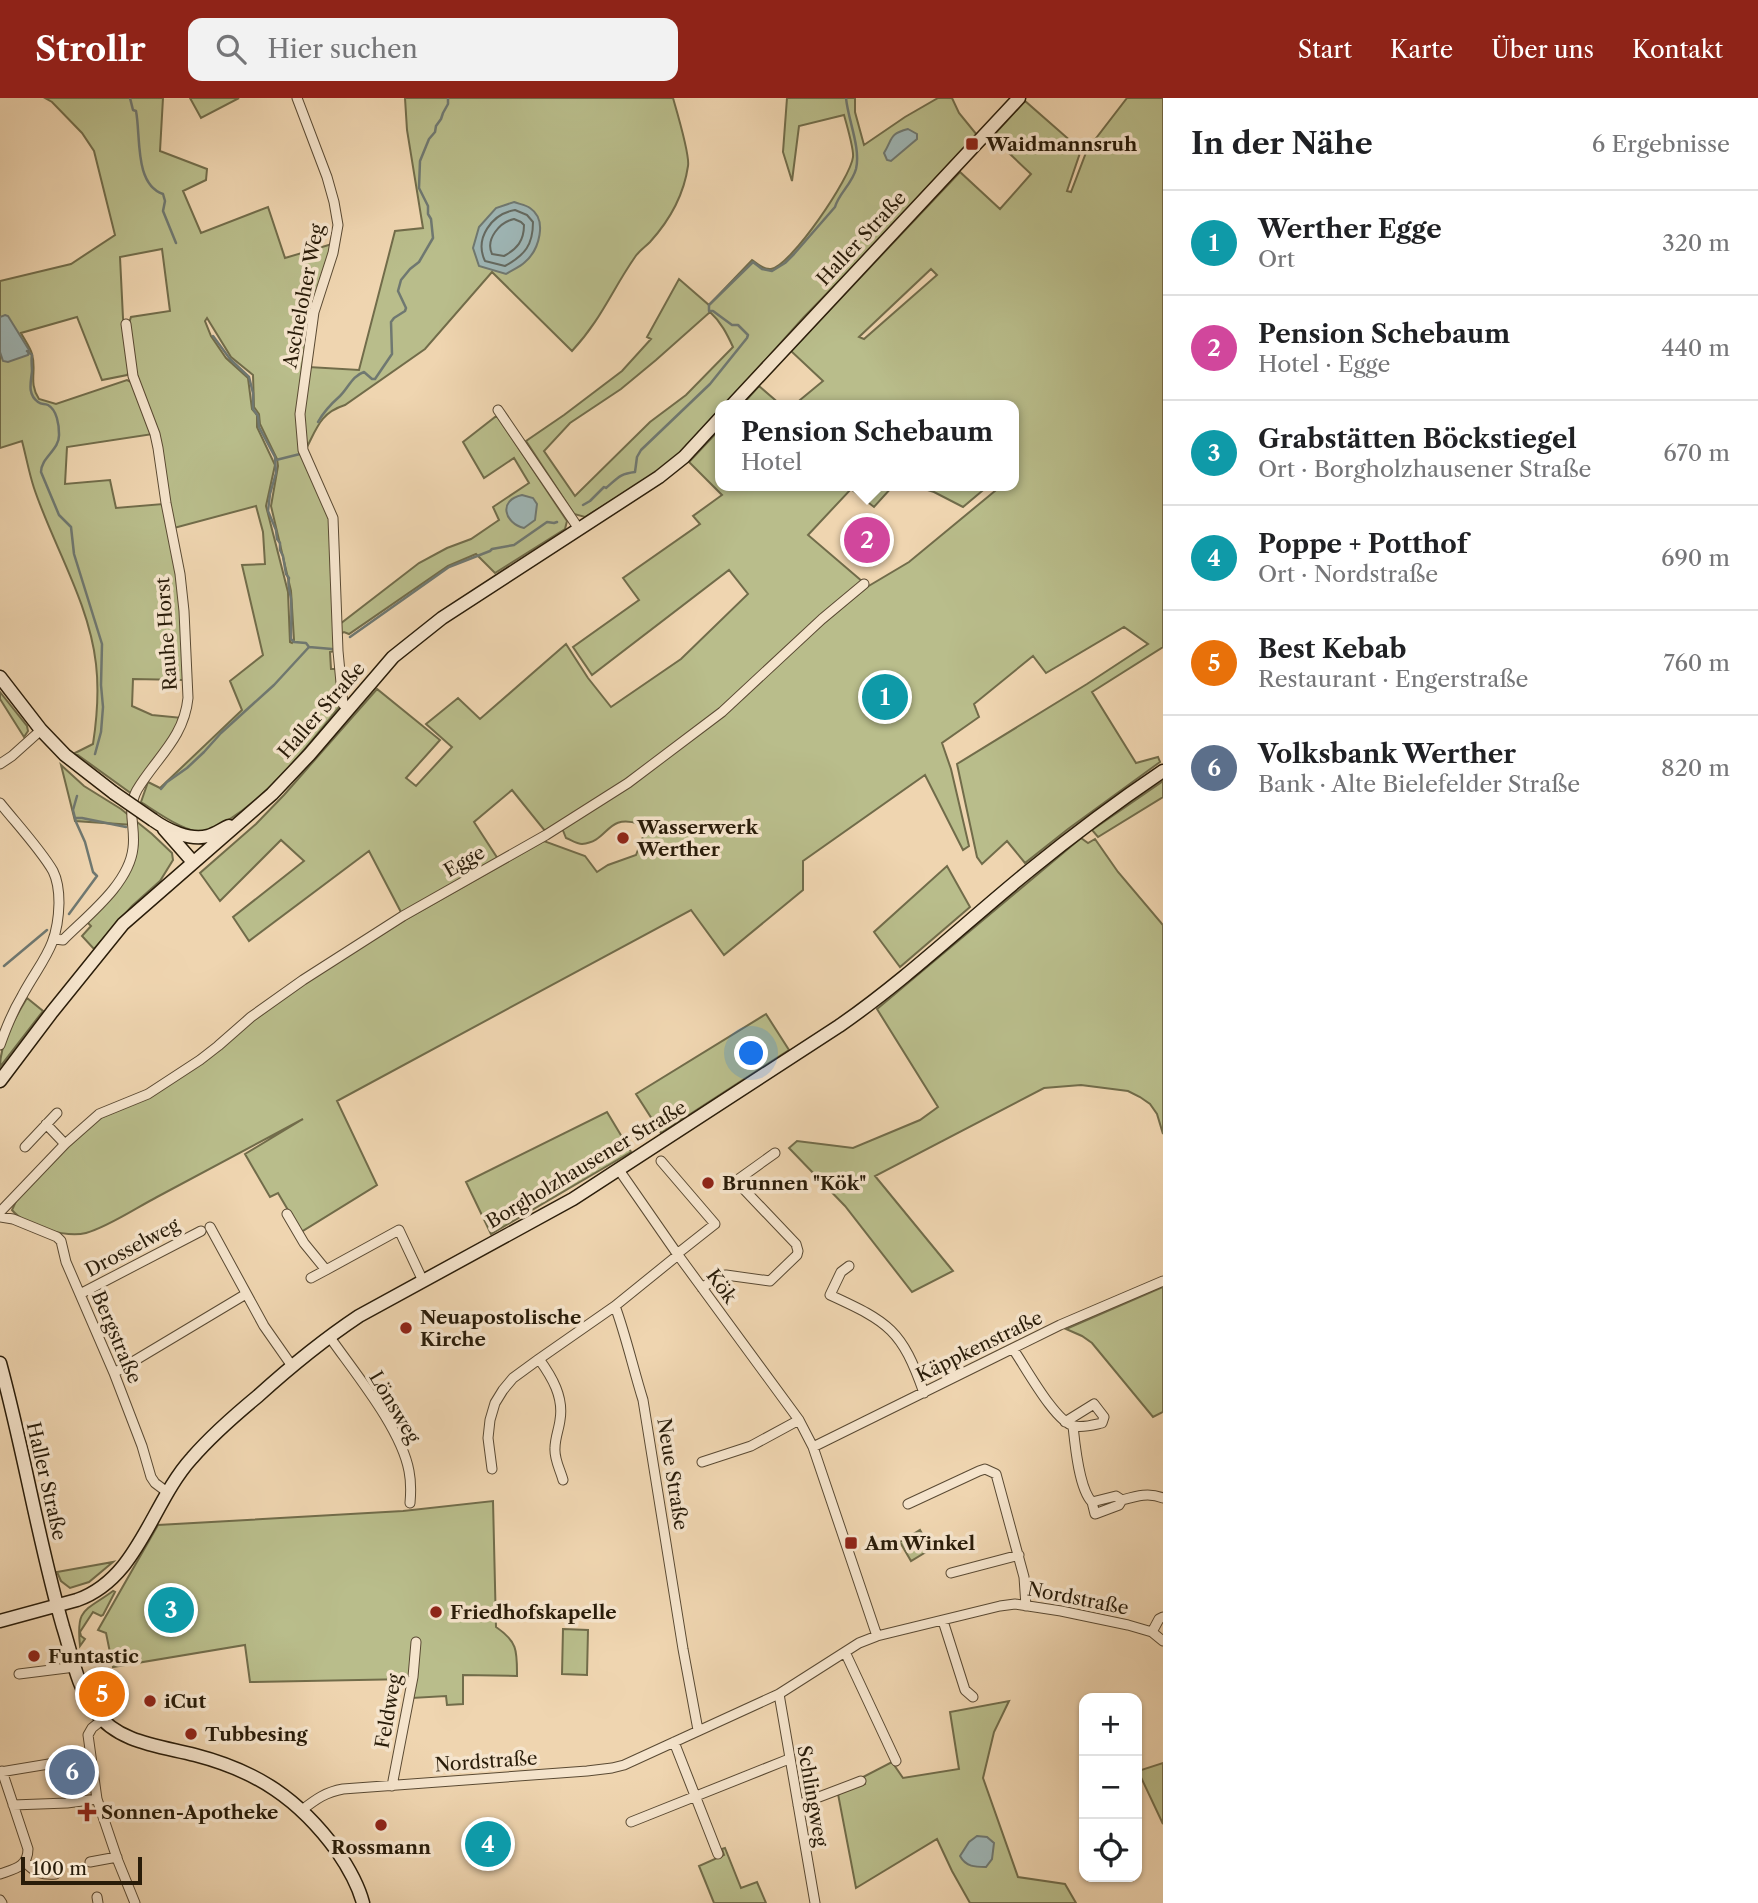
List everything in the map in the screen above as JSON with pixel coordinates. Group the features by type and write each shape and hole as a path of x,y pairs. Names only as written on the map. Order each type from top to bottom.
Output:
{"street":[{"name":"Ascheloher Weg","path":"297,98 327,177 338,225 333,253 314,312 300,414 303,450 333,518 338,651 343,704 348,709"},
{"name":"Haller Straße","path":"737,400 1019,98"},
{"name":"Rauhe Horst","path":"55,939 63,940 124,876 130,865 133,848 131,803 137,790 180,730 187,710 180,574 155,434 133,376 126,324"},
{"path":"498,410 579,529"},
{"name":"Haller Straße","path":"0,1082 123,924 272,794 393,657 417,637 659,477 684,457 715,423"},
{"name":"Egge","path":"0,1215 9,1202 65,1144 99,1114 148,1094 200,1060 251,1017 303,980 403,916 546,835 628,783 722,712 822,619 864,584"},
{"path":"0,677 41,730 65,755 157,823 198,858"},
{"path":"0,764 41,730"},
{"name":"Borgholzhausener Straße","path":"0,1620 89,1596 105,1586 137,1548 167,1492 193,1456 329,1336 359,1316 573,1199 839,1026 879,998 1039,863 1116,803 1163,771"},
{"path":"0,803 54,873 59,893 55,939 17,1005 0,1045"},
{"path":"157,823 188,836 201,838 246,818"},
{"path":"188,836 198,858"},
{"path":"24,1147 57,1113"},
{"path":"46,1125 65,1144"},
{"path":"702,1288 719,1276 726,1275 770,1281 797,1255 799,1251 796,1244 736,1181 775,1153"},
{"path":"492,1469 488,1438 490,1420 495,1403 513,1378 615,1306 715,1224 661,1161"},
{"name":"Kök","path":"619,1170 799,1420 813,1447 877,1636"},
{"path":"9,1202 13,1219"},
{"path":"287,1214 326,1270"},
{"name":"Bergstraße","path":"0,1215 59,1239 79,1294 114,1373 151,1476 155,1483 167,1492"},
{"name":"Drosselweg","path":"79,1294 205,1229 246,1294"},
{"path":"311,1278 399,1230 423,1281"},
{"path":"849,1266 841,1272 830,1295 881,1320 896,1335 913,1361 924,1392"},
{"name":"Käppkenstraße","path":"813,1447 1060,1325 1163,1281"},
{"path":"114,1373 246,1294 292,1366"},
{"name":"Neue Straße","path":"615,1306 643,1400 698,1730"},
{"name":"Lönsweg","path":"329,1336 386,1418 402,1449 409,1471 410,1503"},
{"path":"1013,1349 1048,1403 1069,1424 1086,1497 1092,1502 1116,1496 1122,1500 1139,1494 1158,1495 1163,1498"},
{"path":"539,1359 555,1384 558,1397 561,1416 555,1457 563,1480"},
{"name":"Haller Straße","path":"0,1363 57,1606 86,1696 102,1720"},
{"path":"702,1462 751,1446 799,1420"},
{"path":"908,1504 979,1471 990,1471 998,1478 1019,1555 1026,1606"},
{"path":"951,1573 1019,1555"},
{"name":"Nordstraße","path":"302,1810 318,1797 331,1791 612,1768 636,1761 779,1694 859,1643 877,1636 1000,1606 1015,1604 1128,1625 1152,1632 1163,1640"},
{"path":"1152,1632 1163,1617"},
{"path":"943,1621 965,1690 973,1697"},
{"name":"Feldweg","path":"392,1786 413,1677 416,1642"},
{"path":"845,1652 896,1762"},
{"path":"19,1674 75,1667"},
{"name":"Schlingweg","path":"779,1694 815,1903"},
{"path":"135,1903 97,1799 88,1735 102,1720 139,1742 214,1760 242,1770 277,1790 302,1810 323,1833 347,1865 363,1903"},
{"path":"674,1742 718,1854"},
{"path":"0,1874 16,1869 28,1856 28,1849 1,1771 90,1757"},
{"path":"632,1822 789,1759"},
{"path":"798,1805 861,1781"},
{"path":"13,1805 97,1799"},
{"path":"90,1862 117,1857"},
{"path":"25,1862 37,1873 56,1874"}],"green space":[{"path":"45,98 163,98 160,151 207,169 206,180 183,191 201,233 268,207 285,258 332,244 313,308 297,414 300,450 327,511 331,529 335,651 330,652 331,669 337,669 340,706 274,783 244,809 209,832 183,827 141,802 148,782 160,788 242,710 230,681 263,655 242,565 265,564 263,532 256,506 174,528 157,434 134,366 129,323 131,317 170,311 162,249 120,257 129,372 127,375 102,380 77,317 21,333 32,354 33,382 39,399 56,404 127,380 133,383 153,434 67,447 65,484 110,480 116,508 163,504 178,573 182,612 183,680 133,679 132,706 152,715 183,718 132,794 75,753 93,744 97,684 92,641 78,596 34,488 22,441 0,448 0,281 71,264 115,235 94,151 82,133","holes":["207,318 231,357 253,375 254,407 277,459 271,506 291,591 292,643 288,592 266,506 275,465 257,427 257,415 252,409 248,378 226,358 211,336 205,321"]},
{"path":"190,98 239,98 201,118"},
{"path":"405,98 673,98 687,153 686,176 675,207 650,242 635,257 599,316 572,351 492,272 425,349 345,405 330,412 317,428 306,449 303,413 309,367 359,370 395,231 423,228 407,130"},
{"path":"787,98 855,98 855,112 864,145 938,98 952,98 959,113 977,135 804,317 729,400 715,400 715,416 689,445 657,473 585,517 574,514 526,441 622,371 651,339 647,337 679,279 709,305 752,260 763,268 771,269 792,253 819,219 850,167 853,153 844,115 799,126 792,181 783,152","holes":["710,312 733,347 686,395 650,422 575,496 544,451 570,423 621,389"]},
{"path":"1127,98 1163,98 1163,647 1092,692 1136,763 1158,757 1160,762 1025,863 1007,841 982,864 977,857 957,764 1148,644 1124,627 1046,673 1033,656 974,704 979,717 942,743 951,769 969,846 963,850 925,775 803,861 803,890 724,955 691,910 337,1101 377,1185 301,1232 278,1193 270,1197 245,1154 303,1119 113,1222 86,1233 68,1234 36,1226 12,1210 17,1199 100,1118 149,1097 306,982 405,920 544,841 585,856 597,872 636,855 644,834 639,824 620,822 598,838 582,844 566,838 562,828 630,786 867,587 909,562 995,491 1019,491 1019,400 800,400 823,381 791,351 960,172 1000,209 1031,174 992,137 1025,101 1081,150 1067,191 1071,192 1087,150","holes":["931,269 937,275 864,339 859,337"]},
{"path":"759,386 775,400 746,400"},
{"path":"498,417 567,521 565,529 495,573 476,554 448,566 349,634 340,634 340,624 419,563 471,539 499,520 493,507 529,483 514,458 484,478 463,442"},
{"path":"715,434 715,488 689,462"},
{"path":"718,491 849,491 808,535 863,582 719,710 627,780 545,831 512,790 474,822 498,859 402,914 369,851 249,941 233,917 304,861 281,840 220,901 200,873 256,824 284,795 377,689 440,740 406,778 416,786 452,747 426,724 458,698 480,719 566,644 611,707 681,659 748,594 729,570 592,675 573,647 639,600 623,578 700,524 693,516 722,495"},
{"path":"854,491 888,491 874,507"},
{"path":"931,491 982,491 963,507"},
{"path":"0,692 27,726 28,731 24,737 0,699"},
{"path":"61,765 84,786 121,809 172,853 173,860 160,881 132,906 94,949 82,936 91,926 87,922 126,878 135,858 137,839 133,825 75,821"},
{"path":"1163,781 1163,797 1098,837 1092,830"},
{"path":"1081,838 1088,843 1095,839 1118,872 1163,925 1163,1134 1157,1114 1150,1104 1128,1091 1081,1085 1044,1088 875,1176 953,1271 912,1292 845,1206 789,1148 797,1141 853,1148 920,1120 938,1107 877,1009"},
{"path":"947,866 970,907 900,967 874,932"},
{"path":"27,998 43,1011 0,1067 5,1040"},
{"path":"766,1014 789,1050 661,1133 636,1094"},
{"path":"607,1112 631,1152 491,1234 466,1182"},
{"path":"1163,1287 1163,1412 1153,1417 1092,1343 1066,1329"},
{"path":"493,1501 496,1627 509,1637 515,1648 517,1676 463,1675 463,1704 447,1705 446,1696 412,1698 410,1679 250,1682 245,1645 113,1667 106,1633 98,1630 158,1525 403,1511"},
{"path":"920,1530 931,1549 911,1561 900,1542"},
{"path":"113,1562 89,1582 70,1588 61,1581 57,1572"},
{"path":"115,1592 103,1615 93,1612 80,1632 85,1639 80,1646 79,1624 84,1612"},
{"path":"563,1629 588,1630 587,1675 562,1674"},
{"path":"1009,1701 994,1732 983,1778 1018,1877 1065,1884 1076,1903 970,1903 937,1839 856,1888 838,1794 865,1784 863,1777 892,1762 903,1778 959,1769 950,1712"},
{"path":"1163,1763 1163,1824 1142,1779 1142,1770"},
{"path":"725,1848 741,1888 757,1882 766,1903 714,1903 699,1866 724,1855 722,1849"}],"water":[{"path":"908,129 917,134 917,139 891,161 887,160 884,153 892,137"},
{"path":"514,202 530,208 539,220 540,235 534,250 523,264 506,274 479,266 473,248 479,227 496,208"},
{"path":"5,315 29,350 28,355 8,362 3,361 0,352 0,317"},
{"path":"522,495 533,498 537,504 535,520 524,528 512,521 506,512 509,502"},
{"path":"977,1836 987,1837 994,1843 992,1859 986,1867 968,1864 960,1856 969,1842"}],"waterway":[{"path":"130,98 133,110 136,111 143,170 154,189 163,194 163,211 176,243"},
{"path":"318,422 356,376 364,372 375,379 392,354 391,322 406,308 398,291 401,280 419,262 433,238 428,206 419,188 420,161 448,104 448,98"},
{"path":"583,505 619,477 635,472 641,450 710,384 747,338 748,335 738,325 732,325 709,311 709,305 753,262 762,269 772,271 785,263 835,207 854,174 857,161 856,143 846,98"},
{"path":"161,789 187,768 274,685 309,647 306,643 294,642 291,639 289,578 268,511 276,473 275,457 253,409 249,377 230,359 213,336"},
{"path":"27,351 32,355 32,395 39,403 51,407 59,426 59,440 44,462 41,472 59,515 71,527 74,554 102,644 103,707 101,732 95,754"},
{"path":"276,460 300,454"},
{"path":"350,637 449,567 492,549 514,545 547,522 557,522"},
{"path":"309,647 332,649"},
{"path":"69,914 97,876 93,872 76,822 73,810 77,796"},
{"path":"75,818 126,827"},
{"path":"4,966 47,930"}],"place":[{"name":"Waidmannsruh","path":"972,144"},
{"name":"Pension Schebaum","path":"867,540"},
{"name":"Werther Egge","path":"885,697"},
{"name":"Wasserwerk Werther","path":"623,838"},
{"name":"Brunnen \"Kök\"","path":"708,1183"},
{"name":"Neuapostolische Kirche","path":"406,1328"},
{"name":"Am Winkel","path":"851,1543"},
{"name":"Grabstätten Böckstiegel","path":"171,1610"},
{"name":"Friedhofskapelle","path":"436,1612"},
{"name":"Funtastic","path":"34,1656"},
{"name":"Best Kebab","path":"102,1694"},
{"name":"iCut","path":"150,1701"},
{"name":"Tubbesing","path":"191,1734"},
{"name":"Volksbank Werther","path":"72,1772"},
{"name":"Sonnen-Apotheke","path":"87,1812"},
{"name":"Rossmann","path":"381,1825"},
{"name":"Poppe + Potthof","path":"488,1844"}]}
